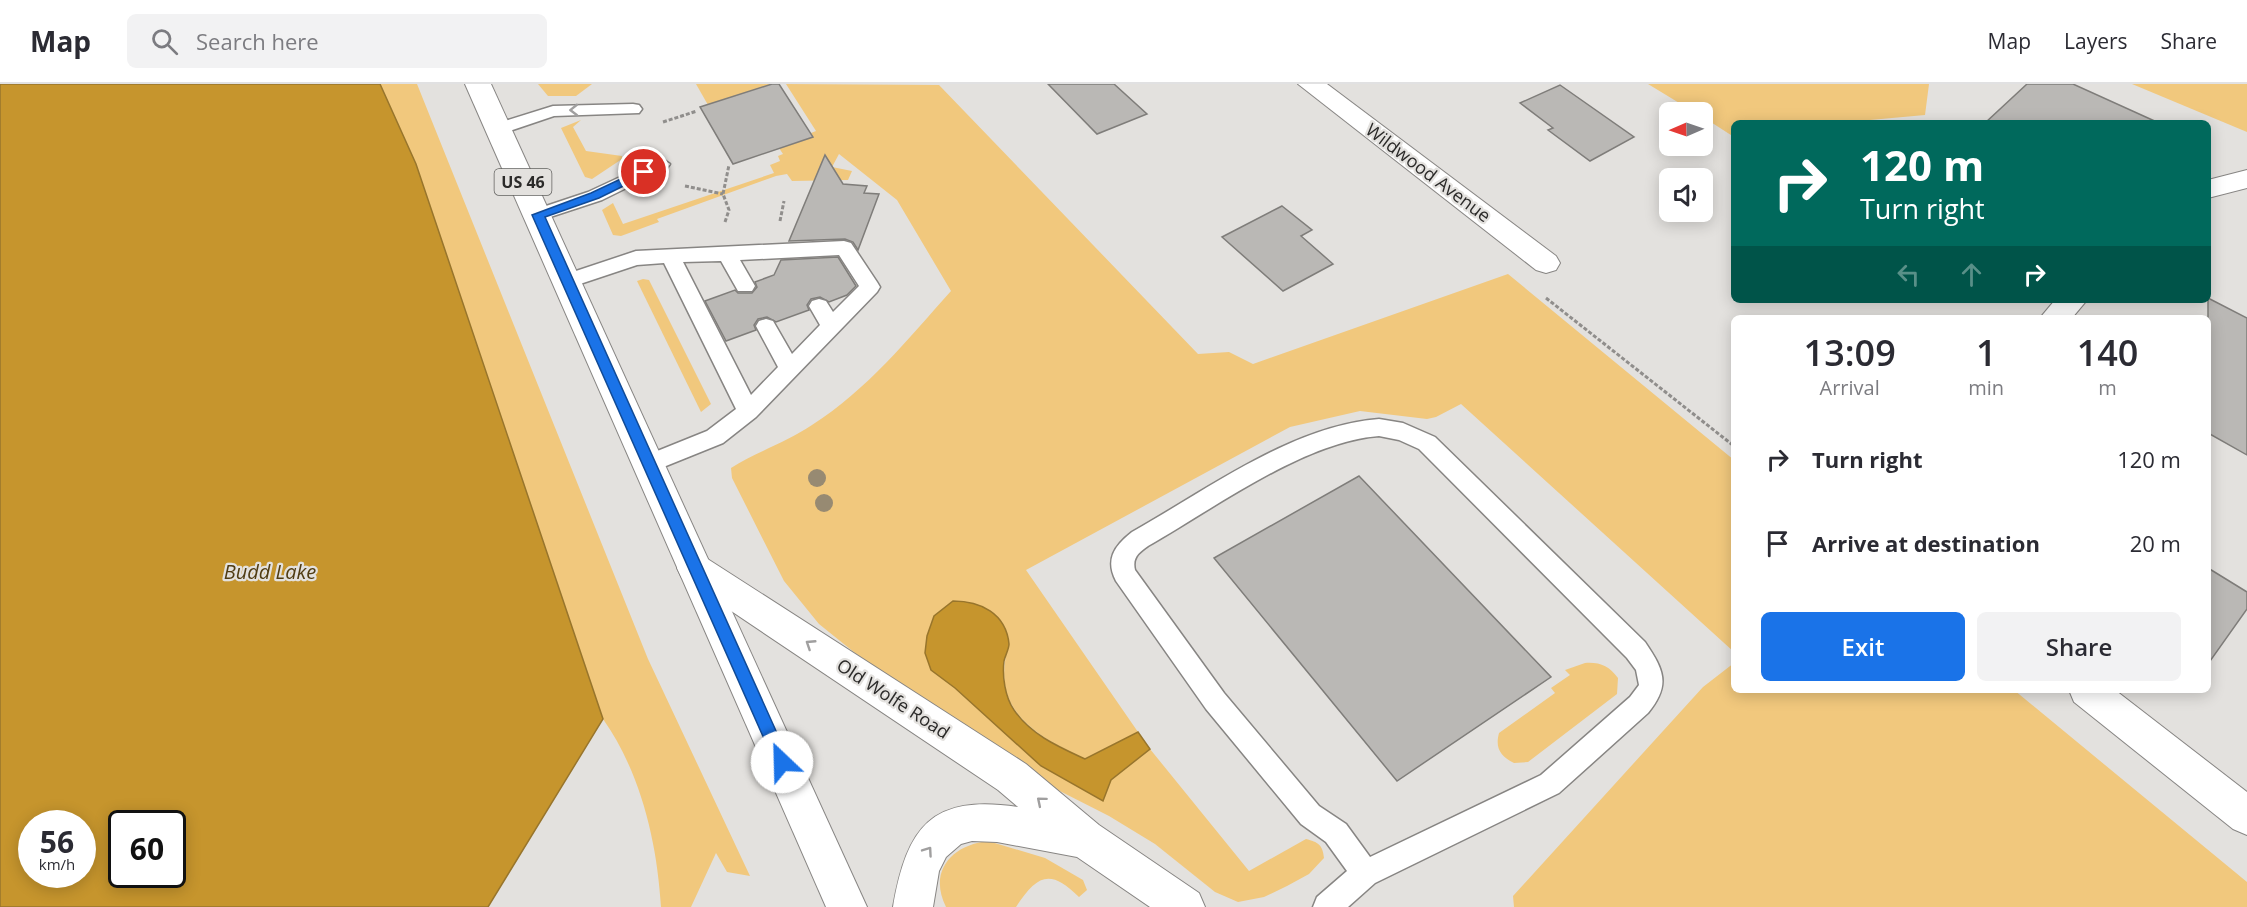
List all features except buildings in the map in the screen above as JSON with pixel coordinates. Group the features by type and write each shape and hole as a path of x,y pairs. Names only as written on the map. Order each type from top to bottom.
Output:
{"street":[{"name":"US 46","path":"478,84 847,907"},
{"name":"Wildwood Avenue","path":"1311,84 1546,263"},
{"path":"2211,188 2247,179"},
{"path":"2058,315 2069,303"},
{"name":"Old Wolfe Road","path":"694,568 1012,777 1086,838 1185,907"},
{"path":"2091,693 2247,816"},
{"name":"Old Wolfe Road","path":"913,907 922,859 939,837 967,822 991,820 1086,838"}],"lane":[{"path":"498,129 553,111 633,109"},
{"path":"538,215 595,196 661,164"},
{"path":"568,281 636,258 727,254 789,259 844,248 870,287 748,411 714,437 648,464"},
{"path":"727,254 744,286"},
{"path":"670,256 748,411"},
{"path":"819,306 832,327"},
{"path":"766,326 790,369"},
{"path":"1327,907 1365,873 1550,784 1639,705 1651,685 1648,667 1636,650 1427,443 1405,431 1371,428 1335,434 1298,449 1140,539 1122,555 1120,564 1124,574 1215,701 1310,815 1336,833 1365,873"}],"path":[{"path":"653,125 697,111"},
{"path":"729,165 723,194 729,210"},
{"path":"681,185 723,194"},
{"path":"1546,263 1538,281 1546,297 1731,444"}],"shaded area":[{"path":"380,84 417,84 648,659 750,876 727,872 716,853 691,907 661,907 656,858 637,785 628,762 603,719 416,164"},
{"path":"538,84 592,84 576,96 548,96"},
{"path":"696,84 772,84 708,105"},
{"path":"786,84 939,85 1198,354 1229,352 1253,364 1508,274 1731,458 1731,649 1461,404 1436,417 1427,419 1360,411 1290,427 1026,570 1138,732 1085,759 1049,740 1020,717 1011,703 1005,686 1004,667 1009,644 931,670 955,688 1041,766 1103,801 1111,780 1150,749 1249,871 1306,839 1321,847 1324,858 1309,874 1264,897 1238,902 1215,892 1155,844 1109,816 1044,783 855,653 819,624 784,581 732,478 731,468 802,431 851,396 886,363 951,291 897,200 839,154 832,167 852,171 848,180 792,181 787,174 776,176 657,219 659,222 621,236 613,235 602,210 613,203 623,224 774,173 770,165 780,161 778,156 783,154 779,148 813,137 811,133 816,131"},
{"path":"1648,84 1929,84 1925,115 1870,120 1731,120 1731,135 1713,123 1713,102 1678,102"},
{"path":"2132,84 2247,84 2247,132"},
{"path":"581,120 573,127 586,151 622,156 622,159 592,179 585,177 561,128"},
{"path":"649,280 711,404 701,412 637,281"},
{"path":"1585,663 1600,664 1611,670 1618,678 1617,694 1528,762 1514,763 1505,757 1498,747 1499,733 1555,693 1551,688 1570,675 1565,670"},
{"path":"1731,665 1731,693 2018,693 2247,882 2247,907 1514,907 1513,896 1703,687"},
{"path":"988,841 1045,858 1083,880 1087,890 1079,897 1060,882 1044,879 1031,888 1016,907 946,907 941,894 940,882 947,862 964,848"}],"water":[{"name":"Budd Lake","path":"0,84 380,84 416,164 603,719 488,907 0,907"},
{"path":"953,601 982,606 1003,624 1009,644 1003,667 1006,693 1014,710 1037,733 1085,759 1138,732 1150,749 1111,780 1103,801 1041,766 955,688 931,670 925,653 927,636 934,616"}],"route":[{"path":"644,172 595,196 538,215 782,762"}]}
